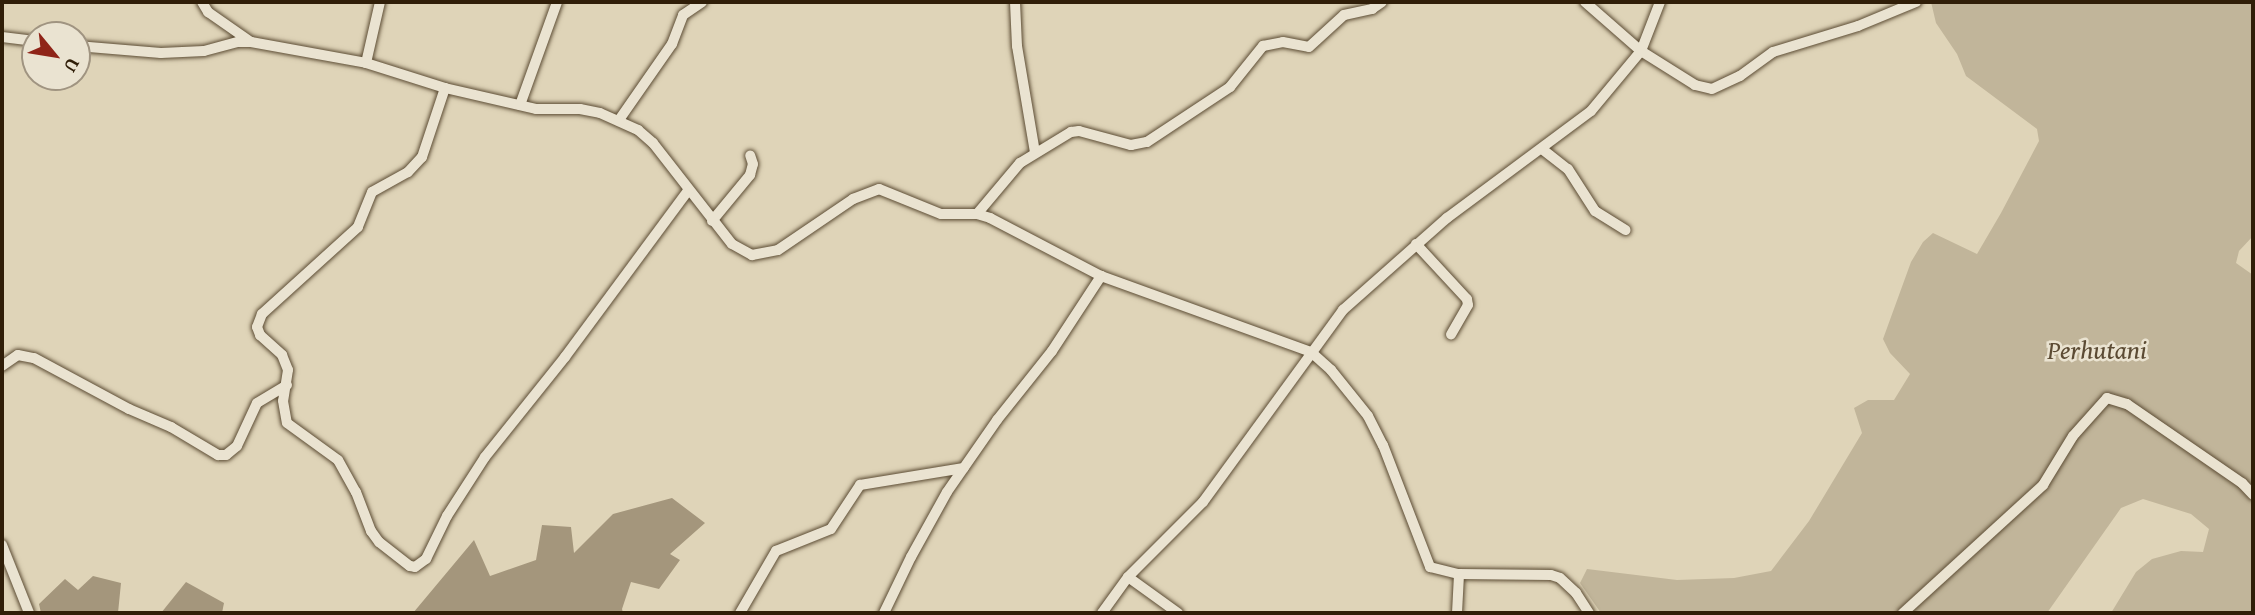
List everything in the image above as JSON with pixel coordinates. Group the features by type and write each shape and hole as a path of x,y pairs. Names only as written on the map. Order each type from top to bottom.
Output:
{"street":[{"path":"202,2 208,12 251,42"},
{"path":"366,63 380,2"},
{"path":"520,105 557,2"},
{"path":"619,120 672,44 683,15 702,2"},
{"path":"1015,2 1017,46 1035,152"},
{"path":"977,214 999,184 1035,152 1079,131 1118,143 1147,142 1230,87 1263,46 1270,42 1309,47 1344,15 1372,9 1382,2"},
{"path":"1585,2 1641,51 1695,85 1720,88 1773,52 1858,26 1916,2"},
{"path":"1102,613 1128,577 1203,502 1343,310 1447,218 1591,111 1641,51 1660,2"},
{"path":"2,37 21,39"},
{"path":"91,47 161,54 204,51 238,42 251,42 366,63 445,88 520,105 550,111 580,109 619,120 638,130 653,143 712,221 744,252 762,256 801,237 868,191 892,192 923,209 941,214 977,214 1101,276 1311,352 1331,370 1368,416 1383,444 1425,561 1430,567 1459,575 1551,575 1560,578 1576,593 1589,613"},
{"path":"445,88 422,157 408,172 372,192 358,227 258,319 260,335 285,361 288,370 284,409 288,423 338,460 379,542 410,566 421,564 485,457 573,347 688,191"},
{"path":"1542,149 1568,169 1595,211 1625,230"},
{"path":"712,221 750,175 753,164 750,155"},
{"path":"1416,244 1467,299 1468,304 1451,335"},
{"path":"884,613 911,556 964,468 997,419 1052,351 1101,276"},
{"path":"2,366 18,355 34,358 129,409 172,427 218,455 226,456 237,446 257,403 287,385"},
{"path":"1903,613 2043,485 2073,436 2107,398 2127,404 2252,492"},
{"path":"740,613 776,551 831,529 860,485 964,468"},
{"path":"2,545 29,613"},
{"path":"1457,613 1459,575"},
{"path":"1128,577 1178,613"}],"green space":[{"name":"Perhutani","path":"1931,2 2253,2 2253,236 2239,251 2236,263 2253,275 2253,613 2111,613 2136,572 2152,559 2181,551 2203,552 2209,529 2191,514 2143,499 2121,508 2047,613 1601,613 1580,583 1587,569 1677,580 1734,578 1771,571 1809,521 1862,433 1854,408 1868,400 1894,400 1910,374 1890,353 1883,339 1911,262 1923,242 1933,233 1977,254 2001,213 2039,141 2037,129 1966,76 1957,54 1936,23"}],"shaded area":[{"path":"672,498 705,523 670,554 680,560 659,589 631,582 623,613 413,613 474,540 490,576 536,560 542,525 571,527 574,553 613,514"},
{"path":"93,576 121,583 118,613 41,613 39,604 65,579 78,590"},
{"path":"186,582 224,603 222,613 161,613"}]}
